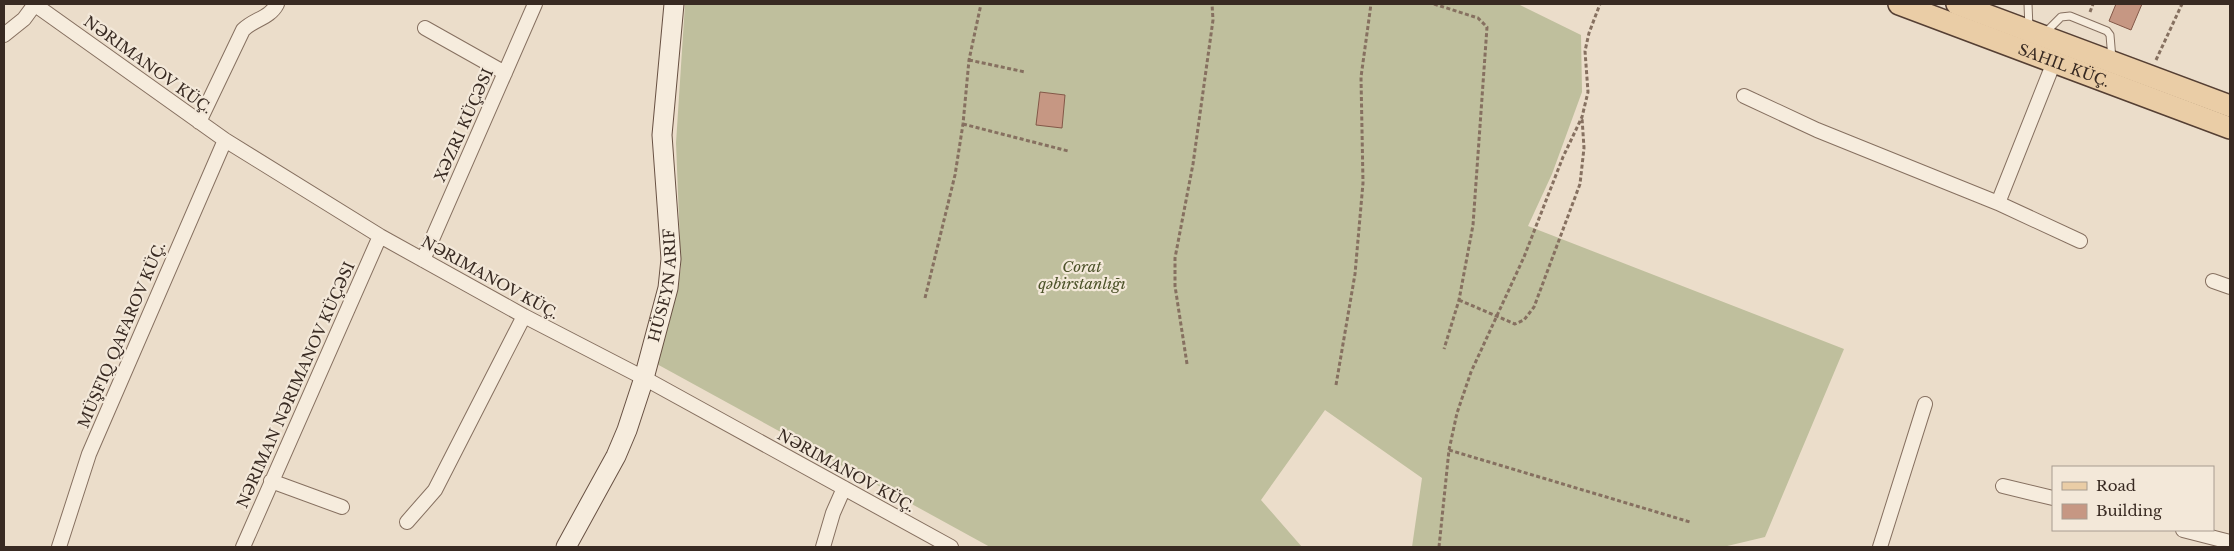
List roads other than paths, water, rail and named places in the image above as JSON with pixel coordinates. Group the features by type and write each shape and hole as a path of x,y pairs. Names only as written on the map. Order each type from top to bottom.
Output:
{"main road":[{"name":"SAHIL KÜÇ.","path":"1899,4 2230,128"},
{"name":"SAHIL KÜÇ.","path":"1957,4 2230,106"}],"street":[{"path":"4,35 24,19 35,4"},
{"name":"NƏRIMANOV KÜÇ.","path":"35,4 225,140 380,236 524,316 644,378 844,488 934,543 950,547"},
{"path":"199,122 243,30 251,22 268,16 278,4"},
{"name":"XƏZRI KÜÇƏSI","path":"423,260 535,4"},
{"name":"HÜSEYN ARIF","path":"566,547 616,456 627,430 644,378 668,288 671,259 662,135 674,4"},
{"path":"425,28 505,73"},
{"path":"1998,203 2054,62"},
{"path":"1744,96 1817,130 1998,203 2080,241"},
{"name":"MÜŞFIQ QAFAROV KÜÇ.","path":"59,547 89,454 225,140"},
{"name":"NƏRIMAN NƏRIMANOV KÜÇƏSI","path":"243,547 380,236"},
{"path":"2213,281 2230,287"},
{"path":"407,522 435,490 524,316"},
{"path":"1880,547 1925,404"},
{"path":"271,481 342,507"},
{"path":"2003,486 2052,498"},
{"path":"823,547 833,512 844,488"},
{"path":"2187,531 2230,542"}],"lane":[{"path":"2028,4 2036,33"}],"park label":[{"name":"Corat qəbirstanlığı","path":"1082,276"}]}
